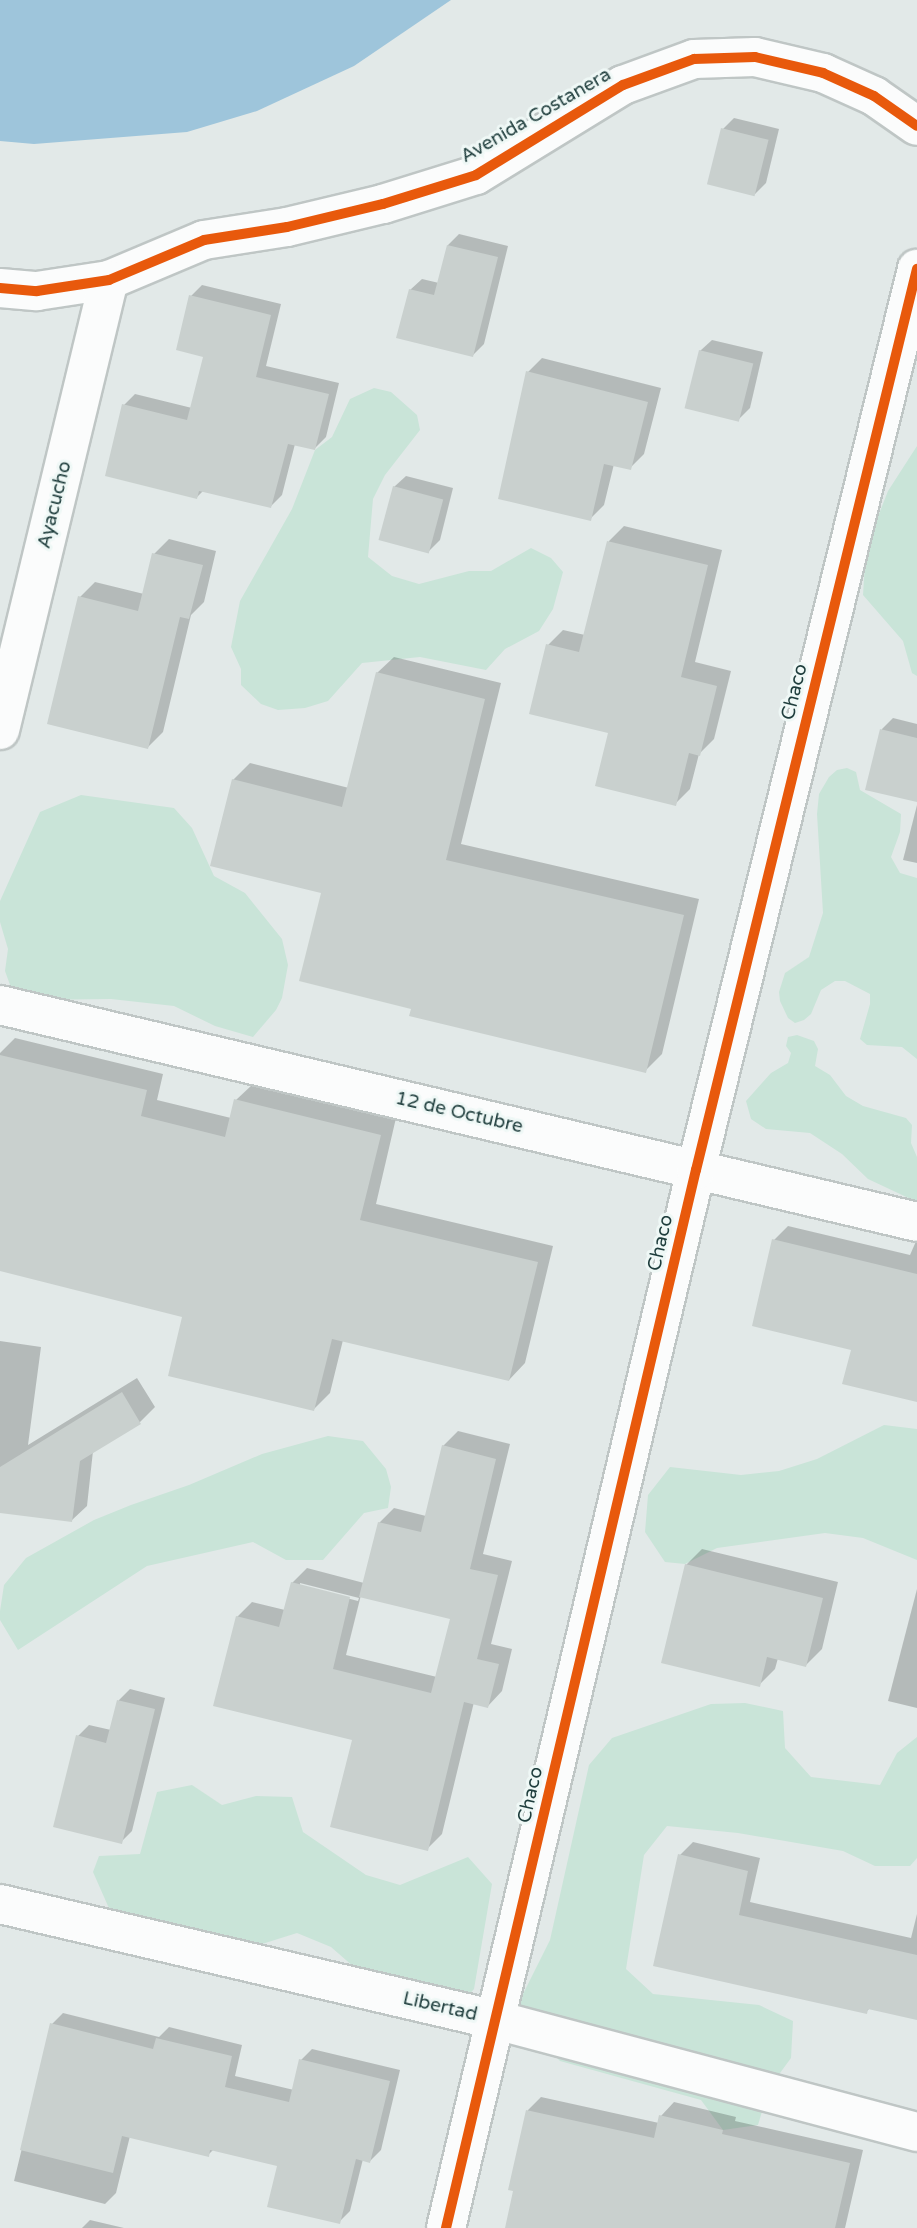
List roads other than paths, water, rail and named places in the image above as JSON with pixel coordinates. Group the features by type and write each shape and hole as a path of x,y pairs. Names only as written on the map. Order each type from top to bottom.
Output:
{"street":[{"name":"Avenida Costanera","path":"0,288 37,291 109,280 204,240 287,227 356,211 476,175 624,85 694,59 755,57 823,73 874,96 917,126"},
{"name":"Chaco","path":"446,2228 696,1170 917,269"},
{"name":"Ayacucho","path":"0,730 109,280"},
{"name":"12 de Octubre","path":"0,1005 917,1222"},
{"name":"Libertad","path":"0,1904 496,2020 917,2132"}],"water":[{"path":"0,0 451,0 354,66 257,111 187,132 34,144 0,141"}]}
